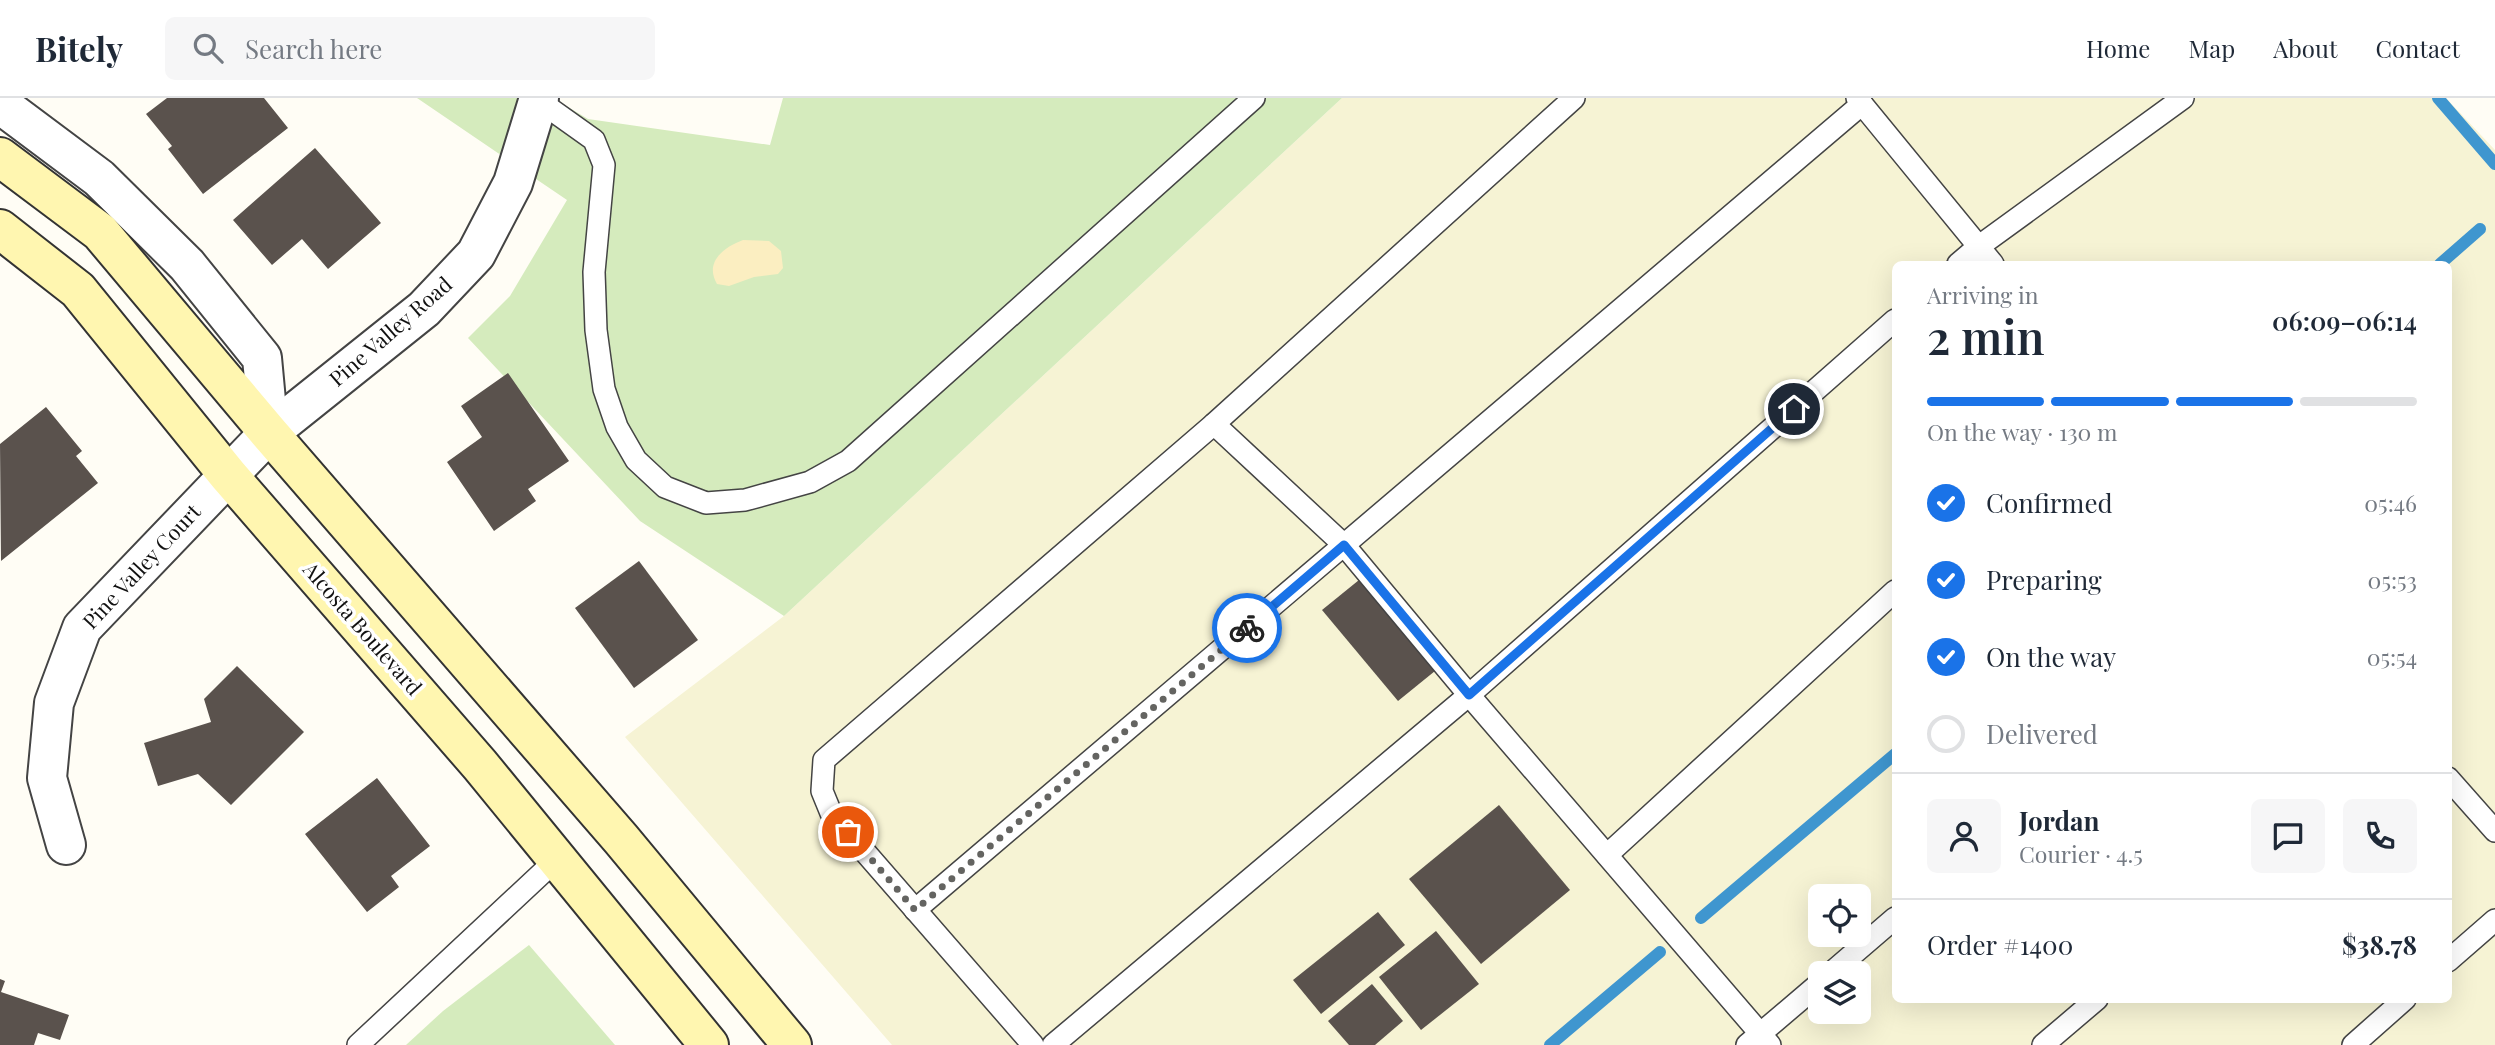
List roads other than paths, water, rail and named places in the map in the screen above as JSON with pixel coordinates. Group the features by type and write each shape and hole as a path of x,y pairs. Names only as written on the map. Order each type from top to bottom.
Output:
{"main road":[{"path":"0,157 100,232 269,433 621,839 792,1045"},
{"name":"Alcosta Boulevard","path":"0,229 78,290 228,475 480,765 709,1045"}],"street":[{"name":"Pine Valley Road","path":"269,433 424,309 476,254 513,183 538,99"},
{"path":"0,104 99,178 187,265 262,358 269,433"},
{"name":"Pine Valley Court","path":"66,845 47,778 54,704 82,628 269,433"}],"lane":[{"path":"538,99 594,141 604,165 594,272 596,330 604,390 617,427 636,460 664,488 706,503 745,500 810,482 848,461 1254,98"},
{"path":"1033,1045 831,813 822,791 824,760 1214,424 1574,98"},
{"path":"1962,261 2182,98"},
{"path":"915,910 1860,101 1990,261"},
{"path":"1053,1045 1469,695 1892,323"},
{"path":"1214,424 1344,545 1607,855 1760,1041 1808,995"},
{"path":"1607,855 1892,594"},
{"path":"2452,783 2495,831"},
{"path":"358,1045 556,860"},
{"path":"2452,958 2495,920"},
{"path":"1846,961 1892,921"},
{"path":"2043,1045 2092,1003"},
{"path":"2353,1045 2400,1003"}],"waterway":[{"path":"2438,98 2495,164"},
{"path":"2443,261 2480,229"},
{"path":"1701,918 1892,757"},
{"path":"1550,1045 1660,952"}]}
